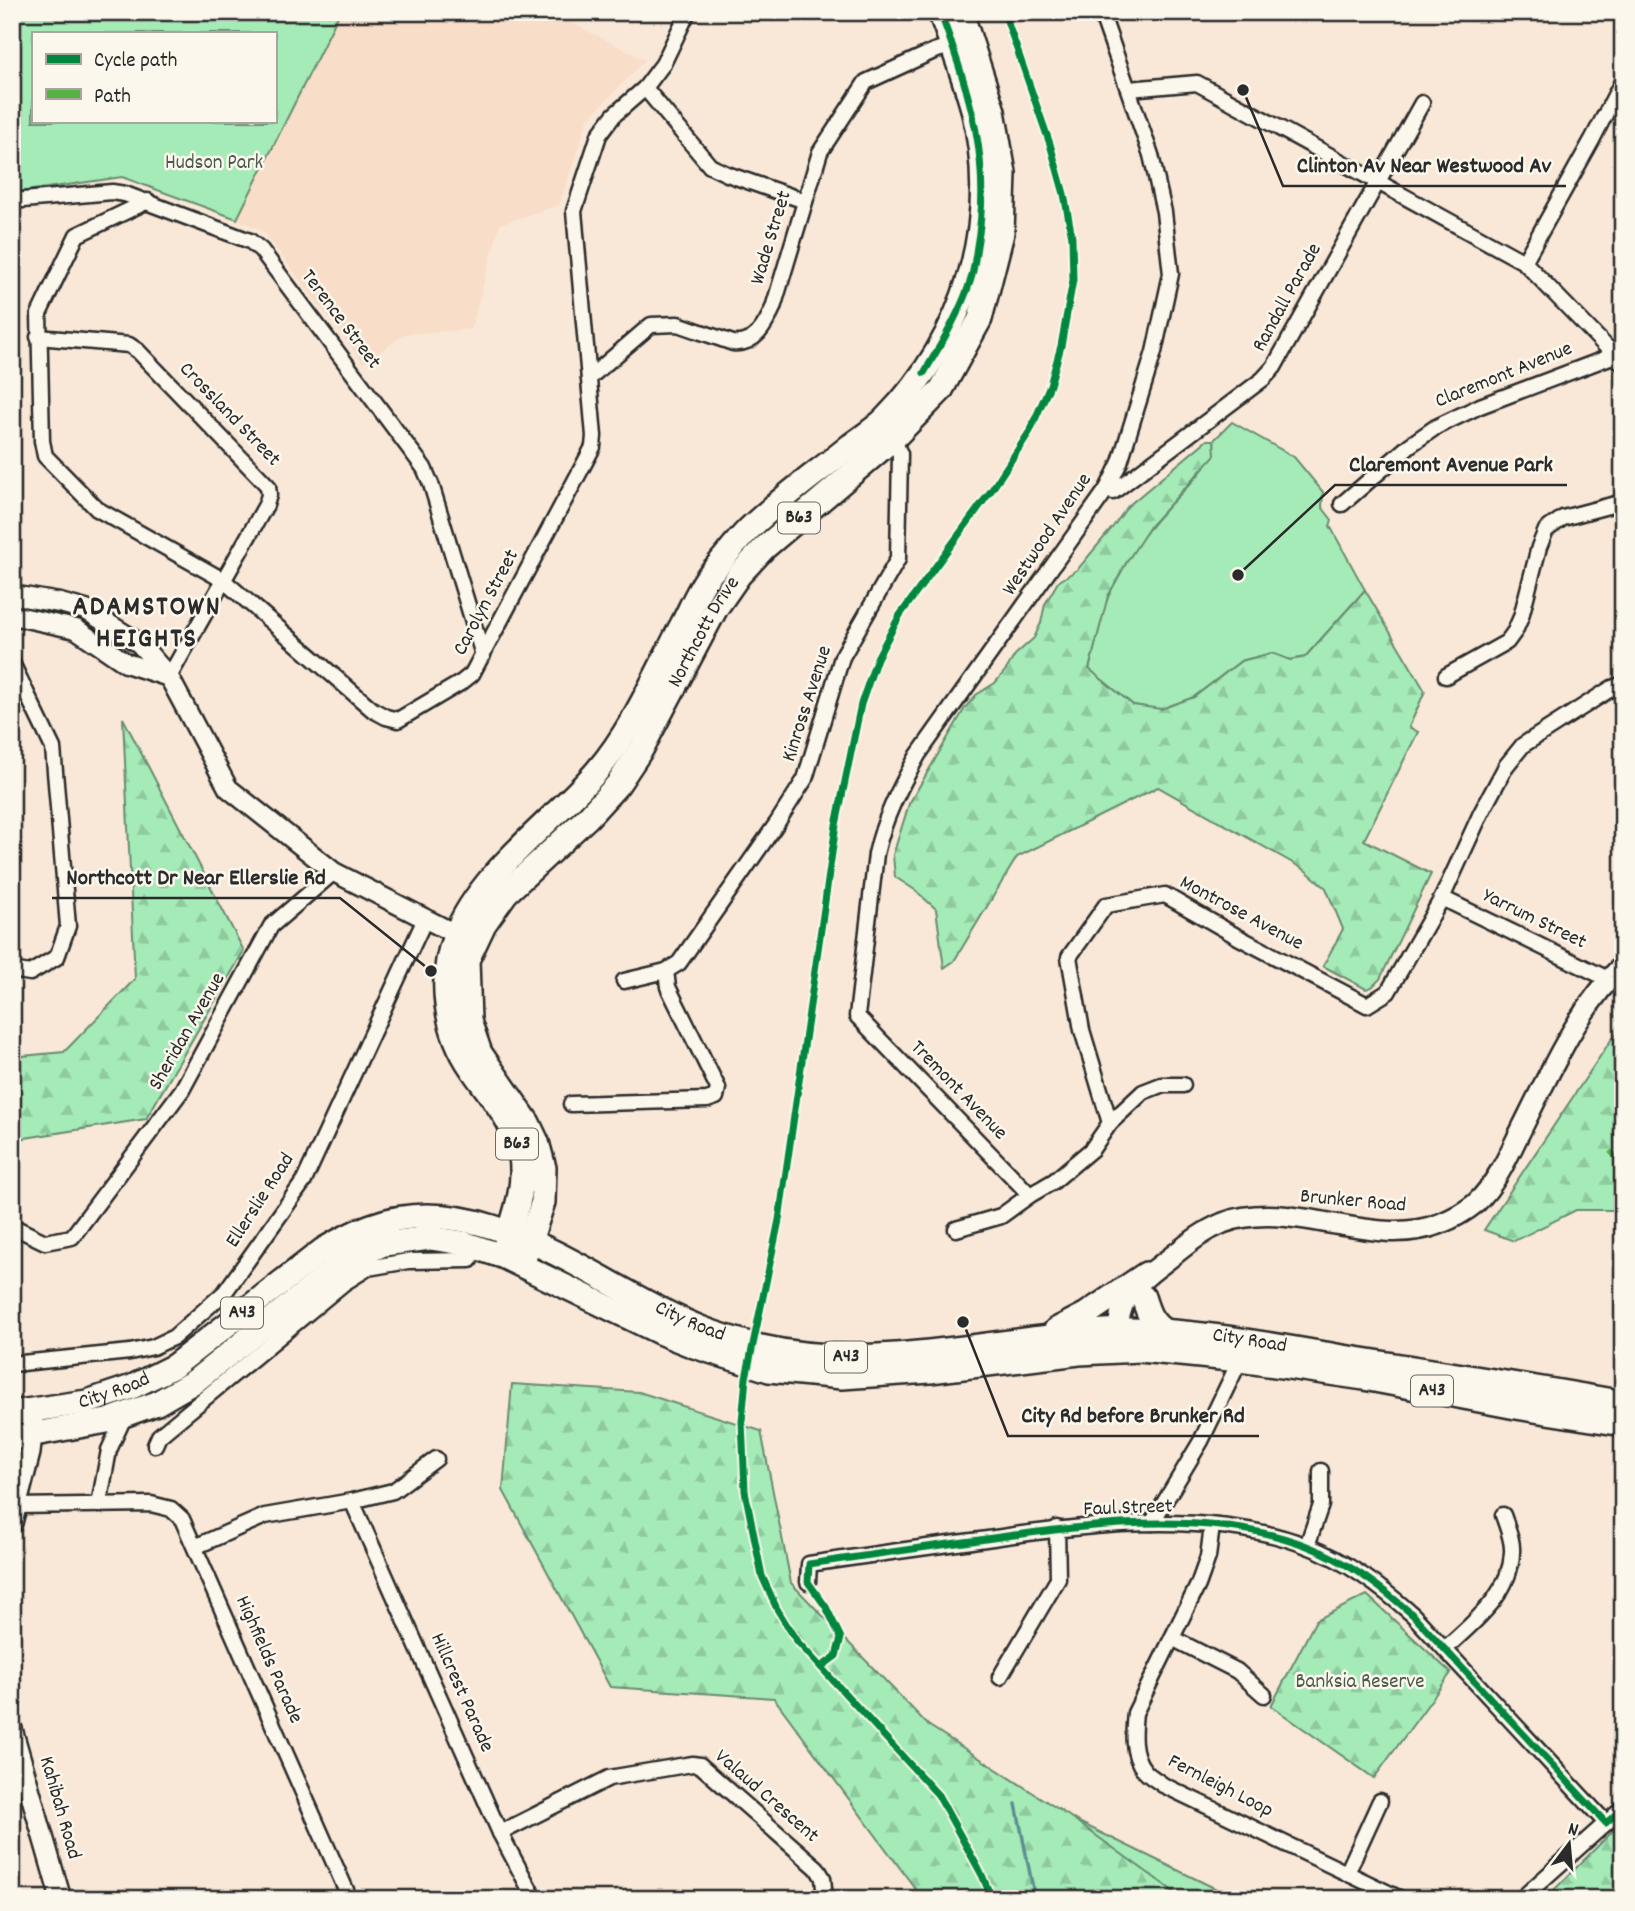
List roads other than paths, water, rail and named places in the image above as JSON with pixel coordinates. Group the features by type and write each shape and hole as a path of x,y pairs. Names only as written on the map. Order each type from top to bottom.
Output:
{"main road":[{"name":"Northcott Drive","path":"940,12 962,43"},
{"name":"Northcott Drive","path":"512,1260 531,1241 543,1202 544,1168 537,1142 528,1123 480,1053 469,1021 464,939 467,911 519,849 580,790 613,750 706,580 748,530 889,430 950,329 973,269 983,179 962,43 961,12"},
{"name":"Northcott Drive","path":"464,939 448,964 446,983 449,1019 457,1044 505,1114 521,1157 523,1177 520,1197 509,1233 512,1260"},
{"name":"Brunker Road","path":"1123,1340 1117,1321 1123,1303 1154,1269 1191,1240 1224,1223 1256,1216 1303,1219 1376,1230 1419,1230 1456,1217 1476,1203 1493,1183 1585,1009 1608,979 1623,965"},
{"name":"City Road","path":"22,1412 87,1402 132,1387 174,1366 323,1250 373,1225 425,1217 479,1222 531,1241 702,1329 759,1346 810,1356 891,1356 1023,1340 1123,1340 1364,1378 1623,1424"},
{"name":"City Road","path":"23,1437 125,1415 166,1398 195,1381 320,1281 362,1252 384,1244 429,1238 475,1246 512,1260 659,1332 769,1370 842,1377 930,1371 1164,1331 1623,1403"},
{"name":"Brunker Road","path":"1123,1340 1143,1297 1156,1279 1154,1269"},
{"path":"1023,1340 1072,1322 1154,1269"},
{"path":"1143,1297 1149,1317 1164,1331"},
{"path":"14,1515 23,1437 22,1412"},
{"name":"Kahibah Road","path":"12,1729 61,1899"}],"street":[{"name":"Carolyn Street","path":"148,201 77,236 39,314 45,456 97,509 223,580 373,710 398,720 472,674 593,447 575,211 599,135 614,116 645,88 663,64 688,12"},
{"name":"Westwood Avenue","path":"857,1016 876,854 881,833 900,786 918,755 1108,489 1120,462 1154,352 1171,274 1164,212 1151,155 1101,12"},
{"name":"Wade Street","path":"589,378 652,325 678,324 742,344 755,337 764,327 773,308 820,152 866,82 962,43"},
{"path":"1524,262 1623,80"},
{"path":"1129,89 1197,83 1524,262 1620,357"},
{"path":"645,88 710,166 805,201"},
{"name":"Randall Parade","path":"1108,489 1114,492 1263,379 1274,367 1422,103"},
{"name":"Terence Street","path":"12,201 112,192 148,201 250,240 261,250 424,468 483,655"},
{"name":"Crossland Street","path":"38,337 129,345 138,351 268,486 266,505 169,677"},
{"name":"Claremont Avenue","path":"1342,504 1436,426 1480,406 1620,357"},
{"name":"Kinross Avenue","path":"666,971 679,962 777,824 805,779 842,657 898,559 900,454 889,430"},
{"path":"1446,676 1507,642 1515,631 1546,530 1563,518 1623,502"},
{"path":"12,595 86,610 139,643 169,677 228,788 334,872 464,939"},
{"path":"12,615 76,629 126,663 169,677"},
{"path":"12,663 53,748 68,926 57,957 30,973 12,970"},
{"path":"1442,898 1487,801 1506,766 1523,745 1612,688 1623,684"},
{"name":"Sheridan Avenue","path":"12,1226 45,1242 72,1237 182,1090 271,926 334,872"},
{"name":"Montrose Avenue","path":"1110,1123 1082,1030 1069,957 1106,905 1165,895 1238,937 1367,1004 1388,992 1442,898"},
{"name":"Yarrum Street","path":"1442,898 1608,979"},
{"name":"Ellerslie Road","path":"12,1364 130,1352 153,1347 174,1337 225,1292 304,1181 425,919"},
{"path":"571,1104 707,1100 716,1097 718,1088 668,987 666,971 624,981"},
{"name":"Tremont Avenue","path":"857,1016 1030,1195"},
{"path":"956,1229 1001,1216 1054,1181 1092,1149 1110,1123 1143,1092 1161,1085 1184,1085"},
{"path":"155,1445 159,1436 344,1283 368,1268 408,1261 470,1261 475,1246"},
{"name":"Faul Street","path":"1152,1523 1201,1441 1240,1360"},
{"path":"99,1505 108,1450 125,1415"},
{"path":"197,1546 265,1517 352,1502 393,1491 436,1458"},
{"path":"1307,1546 1321,1505 1321,1471"},
{"name":"Hillcrest Parade","path":"352,1502 500,1833 535,1899"},
{"name":"Highfields Parade","path":"14,1515 99,1505 151,1504 171,1509 183,1519 350,1899"},
{"path":"1445,1649 1494,1601 1503,1588 1512,1552 1503,1515"},
{"name":"Faul Street","path":"808,1583 809,1564 1056,1528 1152,1523 1212,1526 1252,1531 1307,1546 1346,1564 1385,1590 1413,1615 1606,1823"},
{"name":"Fernleigh Loop","path":"1212,1526 1208,1557 1198,1585 1135,1713 1133,1735 1136,1753 1144,1770 1163,1784 1401,1899"},
{"path":"1000,1677 1058,1579 1056,1528"},
{"path":"1172,1638 1237,1671 1264,1696"},
{"name":"Valaud Crescent","path":"500,1833 609,1779 692,1764 700,1765 817,1868 823,1878 825,1899"},
{"path":"1348,1873 1380,1801"},
{"path":"1521,1899 1623,1808"}],"waterway":[{"path":"1016,1804 1035,1899"}],"place":[{"name":"Clinton Av Near Westwood Av","path":"1243,90"},
{"name":"Claremont Avenue Park","path":"1238,575"},
{"name":"Northcott Dr Near Ellerslie Rd","path":"431,971"},
{"name":"City Rd before Brunker Rd","path":"963,1322"}],"district":[{"name":"ADAMSTOWN HEIGHTS","path":"147,625"}],"park label":[{"name":"Hudson Park","path":"214,164"},
{"name":"Banksia Reserve","path":"1360,1683"}]}
